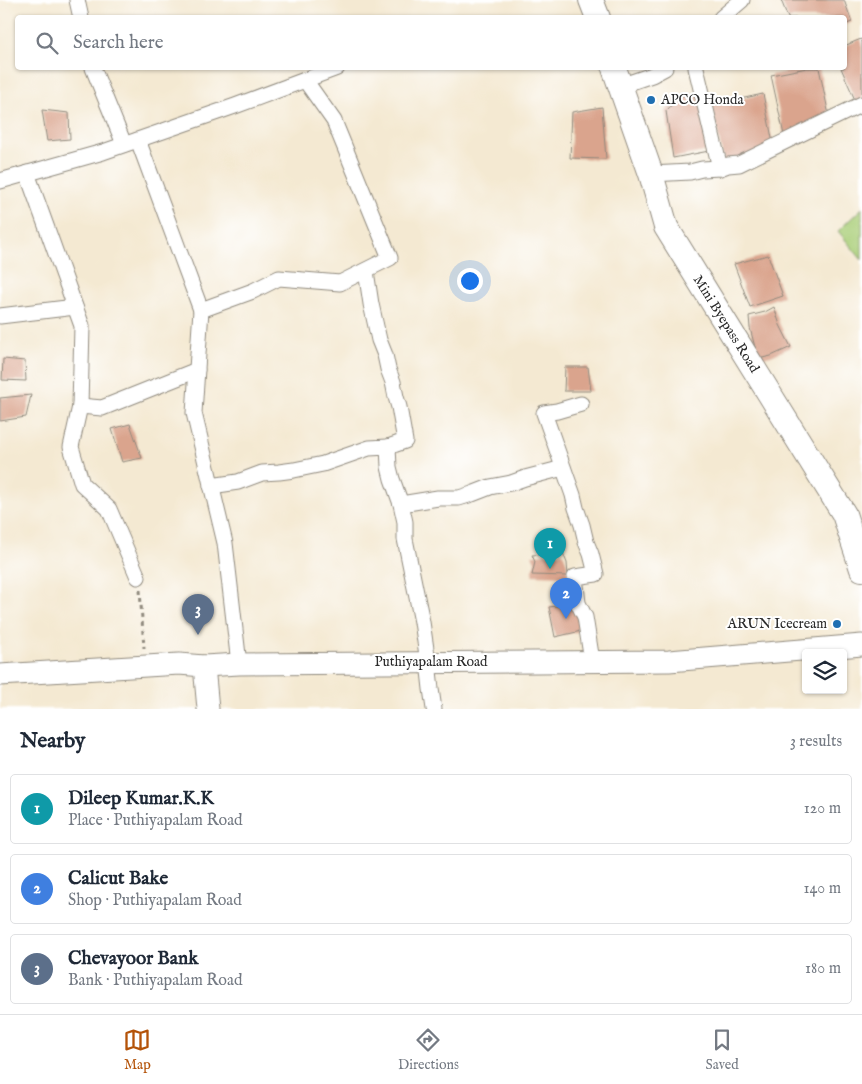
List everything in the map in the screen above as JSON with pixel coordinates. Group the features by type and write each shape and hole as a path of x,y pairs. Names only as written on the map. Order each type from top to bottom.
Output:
{"main road":[{"name":"Mini Byepass Road","path":"617,77 651,174 666,227 844,514 862,569"}],"street":[{"path":"77,0 80,15"},
{"path":"724,15 742,0"},
{"path":"94,70 131,142 201,310 194,413 225,543 239,664"},
{"path":"0,181 103,152 332,70"},
{"path":"617,77 652,75 661,70"},
{"path":"696,70 720,168"},
{"path":"201,310 253,291 279,278 340,283 390,258 334,121 305,80"},
{"path":"651,174 690,172 740,164 862,104"},
{"path":"27,173 82,326 80,406 71,446 82,484 109,509 138,577"},
{"path":"211,486 238,482 262,473 294,470 323,464 369,448 388,447 404,441 399,407 379,340 366,271"},
{"path":"0,316 75,306"},
{"path":"80,406 102,408 197,370"},
{"path":"581,404 557,411 544,412 582,525 596,574 576,577 578,603 585,617 592,661"},
{"path":"388,447 392,479 405,522 405,539 422,622 434,709"},
{"path":"401,504 438,498 459,498 490,487 563,468"},
{"name":"Puthiyapalam Road","path":"0,675 178,664 204,666 239,664 669,661 862,646"},
{"path":"204,666 208,709"}],"path":[{"path":"138,577 145,666"}],"green space":[{"path":"862,208 862,260 838,231"}],"building":[{"path":"781,0 844,0 852,22 847,24 847,15 787,15"},
{"path":"861,39 862,42 862,107 859,109 842,70 847,70 847,45"},
{"path":"797,70 819,70 831,125 784,135 771,75"},
{"path":"699,94 709,151 673,158 666,111 680,96"},
{"path":"763,94 775,153 724,163 712,105"},
{"path":"602,107 606,159 570,158 572,112"},
{"path":"42,110 69,113 70,139 47,141"},
{"path":"768,255 783,296 750,307 734,264"},
{"path":"774,307 780,325 791,347 771,356 758,359 749,316 765,312"},
{"path":"3,359 25,361 26,381 2,380"},
{"path":"565,367 588,367 591,391 564,391"},
{"path":"31,395 26,417 0,421 0,398"},
{"path":"130,424 142,458 122,462 112,429"},
{"path":"563,553 567,563 568,576 532,575 535,562 532,555"},
{"path":"578,603 581,631 555,637 549,607"}],"place":[{"name":"APCO Honda","path":"651,100"},
{"name":"Dileep Kumar.K.K","path":"550,569"},
{"name":"Calicut Bake","path":"566,619"},
{"name":"ARUN Icecream","path":"837,624"},
{"name":"Chevayoor Bank","path":"198,635"}]}
